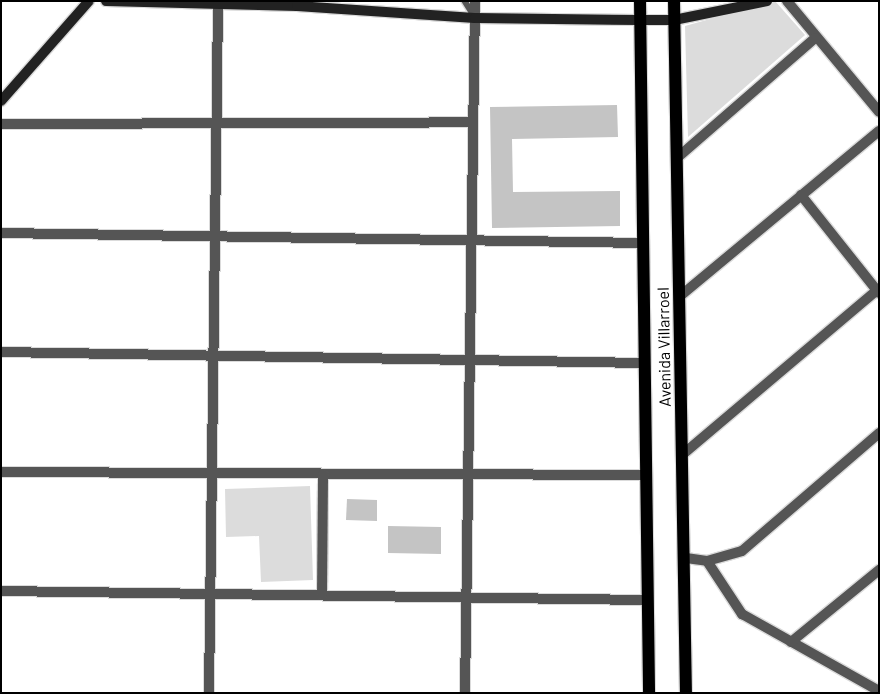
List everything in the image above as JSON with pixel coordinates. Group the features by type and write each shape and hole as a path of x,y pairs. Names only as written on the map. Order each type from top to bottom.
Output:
{"main road":[{"path":"1,101 89,1"},
{"path":"106,1 218,5 297,4 475,18 640,20 674,20 767,1"},
{"name":"Avenida Villarroel","path":"640,1 649,693"},
{"name":"Avenida Villarroel","path":"674,1 682,455 686,558 686,693"}],"street":[{"path":"465,693 475,1"},
{"path":"787,1 815,38 879,112"},
{"path":"209,693 218,5"},
{"path":"676,158 815,38"},
{"path":"1,124 473,122"},
{"path":"679,298 879,132"},
{"path":"682,455 878,292 801,195"},
{"path":"1,233 471,242 644,243"},
{"path":"1,352 645,363"},
{"path":"686,558 707,561 742,552 879,433"},
{"path":"1,472 646,475"},
{"path":"322,595 323,474"},
{"path":"707,561 742,614 879,691"},
{"path":"791,642 879,570"},
{"path":"1,590 648,600"}],"lane":[{"path":"465,1 475,18"}],"shaded area":[{"path":"775,1 805,35 688,137 685,26"},
{"path":"310,486 313,580 261,582 259,536 226,537 225,489"}],"building":[{"path":"617,105 618,137 512,139 513,192 620,191 620,226 492,228 490,107"},
{"path":"347,499 377,500 377,521 346,520"},
{"path":"388,526 441,527 441,554 388,553"}]}
